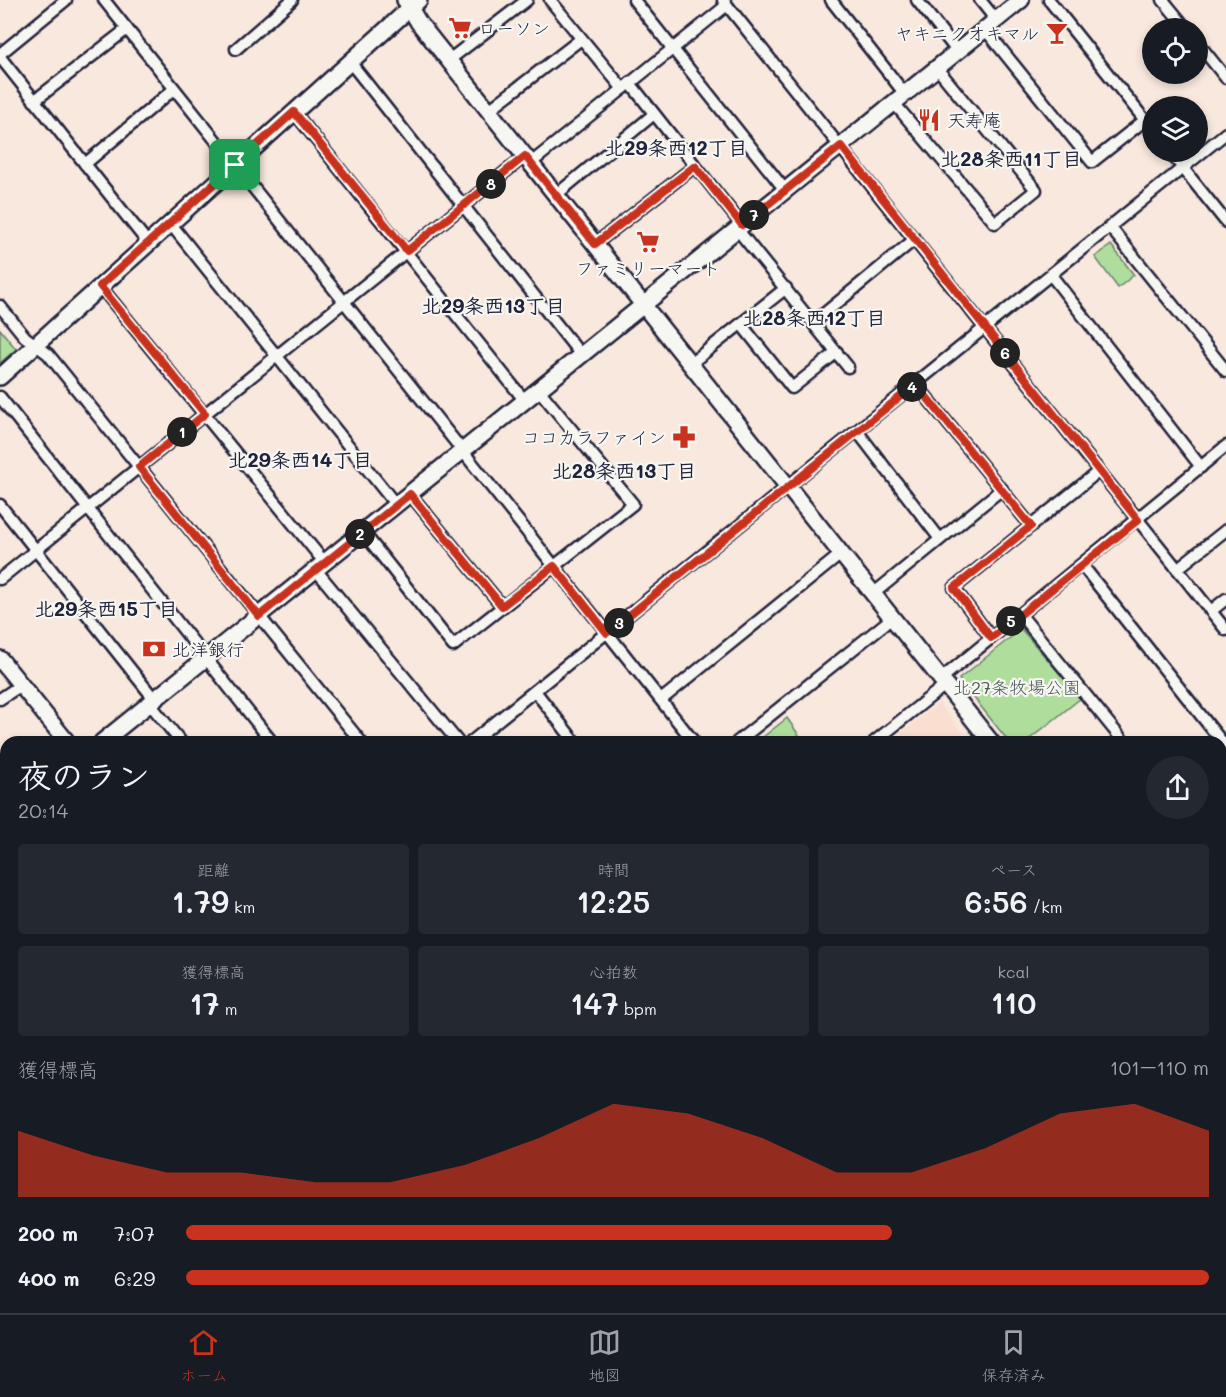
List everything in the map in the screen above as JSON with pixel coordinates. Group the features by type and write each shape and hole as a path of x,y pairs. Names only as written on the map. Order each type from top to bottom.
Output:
{"street":[{"path":"66,0 0,56 148,243"},
{"path":"104,0 689,736"},
{"path":"236,50 292,0"},
{"path":"449,60 527,0"},
{"path":"550,0 581,39 654,114 848,367"},
{"path":"634,0 786,190"},
{"path":"831,0 899,98 994,224 1036,190 937,68"},
{"path":"917,0 957,51"},
{"path":"980,0 990,25 1092,162 1142,129"},
{"path":"110,736 1020,0"},
{"path":"1049,0 1142,117"},
{"path":"1163,0 1178,18"},
{"path":"0,579 463,206 627,86 725,2 1226,630"},
{"path":"0,377 350,62 412,3 449,60 986,736"},
{"path":"34,101 128,30"},
{"path":"489,110 581,39"},
{"path":"1208,56 1226,78"},
{"path":"350,62 581,355"},
{"path":"85,164 174,89"},
{"path":"294,112 525,401"},
{"path":"556,195 654,114"},
{"path":"479,736 1226,133"},
{"path":"1178,162 1226,222"},
{"path":"595,244 695,166"},
{"path":"170,223 396,505"},
{"path":"1110,227 1226,371"},
{"path":"814,322 915,239"},
{"path":"1051,275 1201,467"},
{"path":"100,286 205,414 453,736"},
{"path":"690,364 786,288"},
{"path":"0,306 25,337 48,354 356,736"},
{"path":"741,324 792,387 837,352"},
{"path":"916,384 1031,526"},
{"path":"363,532 453,646 633,504 539,390"},
{"path":"0,397 267,736"},
{"path":"856,431 940,539"},
{"path":"881,736 991,638 1226,446"},
{"path":"991,638 954,588 1099,471"},
{"path":"873,594 1002,489"},
{"path":"410,494 502,606"},
{"path":"0,505 177,736"},
{"path":"1177,569 1226,530"},
{"path":"661,700 841,554"},
{"path":"1082,565 1216,736"},
{"path":"1211,611 1226,599"},
{"path":"1020,614 1119,736"},
{"path":"744,736 892,618"},
{"path":"0,659 62,736"},
{"path":"0,699 21,686"},
{"path":"535,691 570,736"}],"shaded area":[{"path":"939,703 965,736 898,736"}],"green space":[{"path":"1111,245 1134,275 1118,288 1095,257"},
{"path":"0,329 16,349 0,363"},
{"name":"北27条牧場公園","path":"1021,629 1081,698 1034,736 1004,736 959,679"},
{"path":"787,718 800,736 764,736"}],"place":[{"name":"ローソン","path":"460,28"},
{"name":"ヤキニクオキマル","path":"1057,33"},
{"name":"天寿庵","path":"929,120"},
{"name":"ファミリーマート","path":"648,242"},
{"name":"ココカラファイン","path":"684,437"},
{"name":"北洋銀行","path":"154,649"}],"district":[{"name":"北29条西12丁目","path":"676,147"},
{"name":"北28条西11丁目","path":"1011,158"},
{"name":"北29条西13丁目","path":"493,305"},
{"name":"北28条西12丁目","path":"814,317"},
{"name":"北29条西14丁目","path":"300,459"},
{"name":"北28条西13丁目","path":"624,470"},
{"name":"北29条西15丁目","path":"106,608"}],"route":[{"path":"294,112 407,251 525,156 595,244 695,166 742,225 841,146 1138,520 991,638 954,588 1031,526 916,384 607,633 554,566 502,606 410,494 259,616 139,467 205,414 100,286 235,165 294,112"}]}
